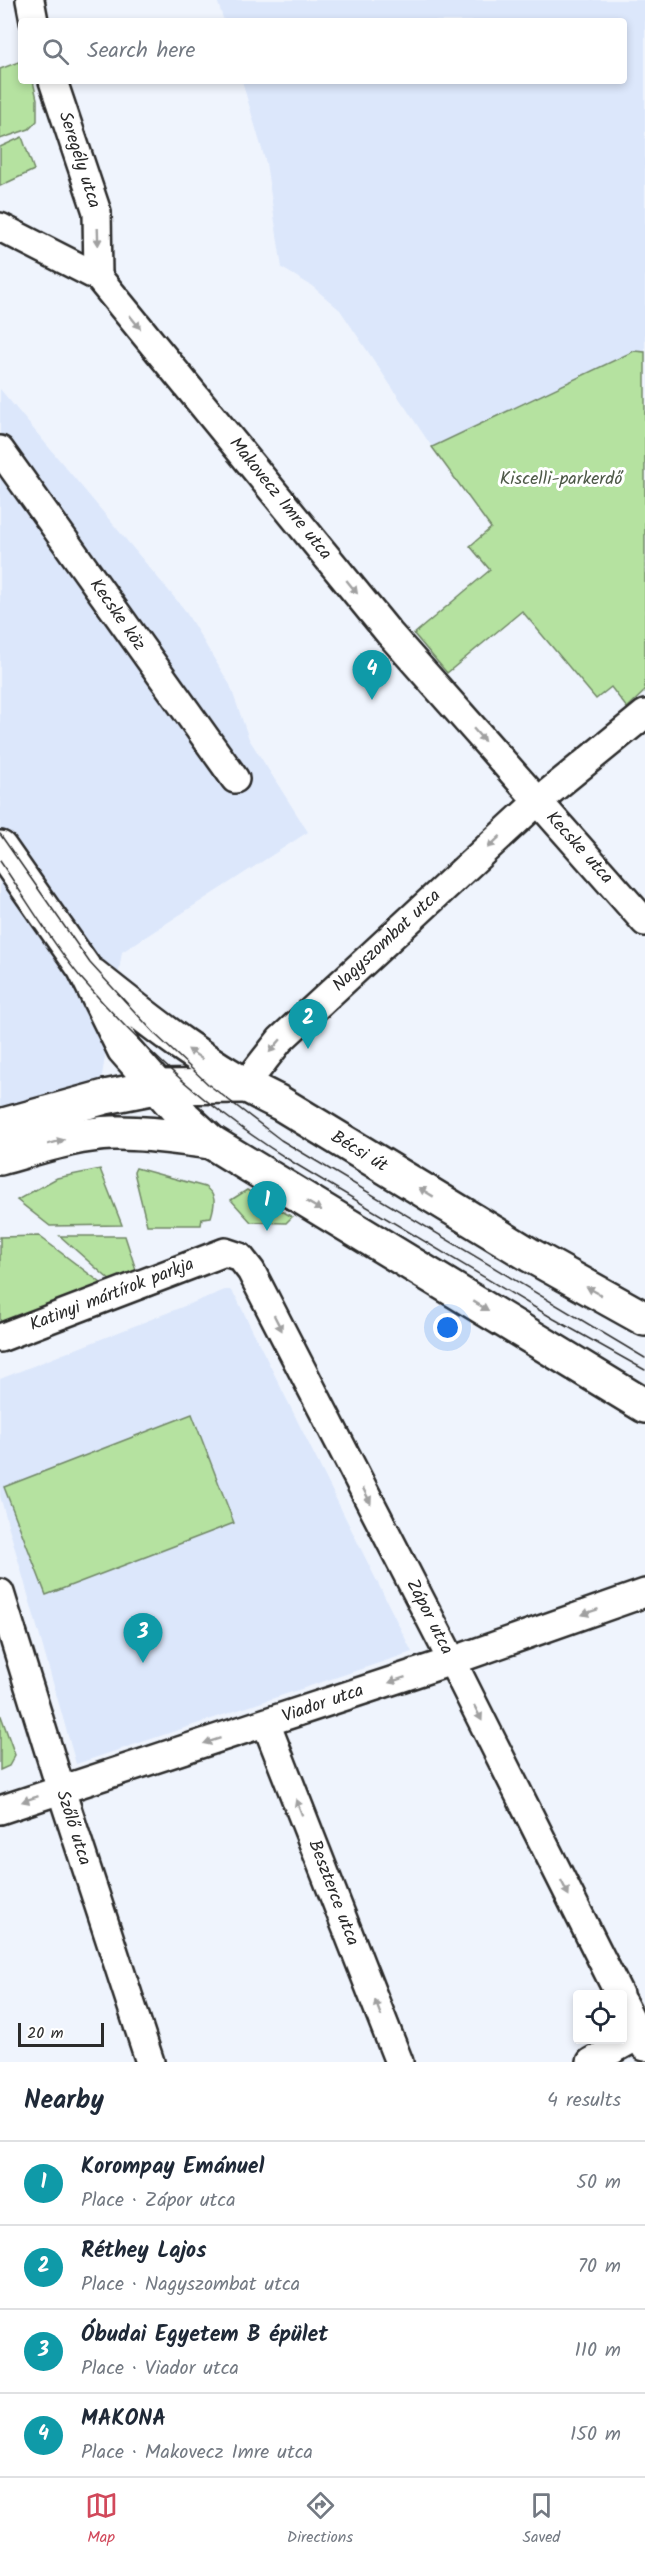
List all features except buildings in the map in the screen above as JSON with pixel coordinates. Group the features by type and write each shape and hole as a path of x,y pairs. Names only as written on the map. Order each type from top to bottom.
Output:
{"main road":[{"name":"Bécsi út","path":"0,848 84,968 124,1049 156,1088 211,1142 645,1406"},
{"name":"Bécsi út","path":"84,968 152,1023 244,1086 280,1103 530,1255 645,1319"},
{"name":"Bécsi út","path":"105,1097 124,1081 127,1074 124,1049"},
{"path":"0,1126 105,1097 156,1088 244,1086"},
{"path":"0,1158 61,1141 113,1133 153,1134 211,1142"}],"street":[{"path":"30,0 33,18"},
{"name":"Seregély utca","path":"54,84 97,212 98,277"},
{"name":"Makovecz Imre utca","path":"0,227 98,277 389,633 537,802"},
{"name":"Kecske köz","path":"0,450 235,779"},
{"name":"Nagyszombat utca","path":"244,1086 280,1040 537,802 645,714"},
{"name":"Kecske utca","path":"537,802 645,922"},
{"name":"Katinyi mártírok parkja","path":"0,1338 225,1252"},
{"name":"Zápor utca","path":"225,1252 240,1257 251,1271 452,1661 616,1990"},
{"name":"Szőlő utca","path":"0,1593 61,1790 150,2062"},
{"name":"Viador utca","path":"0,1810 452,1661 645,1593"},
{"name":"Beszterce utca","path":"266,1723 399,2062"},
{"path":"591,2062 643,2038 627,2011"}],"shaded area":[{"path":"217,0 645,0 645,352 634,351 432,447 340,310 312,286 282,268 266,163 243,84 627,84 627,18 223,18"},
{"path":"0,389 184,609 230,685 249,739 308,832 122,952 100,1088 0,1112"},
{"path":"225,1290 230,1290 236,1297 412,1652 76,1764 0,1496 0,1379"}],"green space":[{"path":"18,62 18,84 34,84 37,99 37,121 29,129 0,139 0,69"},
{"path":"22,137 34,170 0,186 0,147"},
{"name":"Kiscelli-parkerdő","path":"634,351 645,352 645,691 627,708 611,687 596,699 522,611 447,673 414,634 490,570 470,546 491,528 432,447"},
{"path":"136,1168 205,1187 212,1193 214,1200 211,1217 202,1218 201,1225 147,1225 134,1172"},
{"path":"100,1169 122,1225 50,1226 17,1200 57,1178"},
{"path":"247,1190 292,1217 286,1223 251,1222 231,1200"},
{"path":"39,1236 105,1286 0,1328 0,1237"},
{"path":"60,1236 125,1236 137,1273 113,1283"},
{"path":"192,1414 234,1523 46,1595 4,1487"},
{"path":"0,1713 15,1755 9,1766 0,1770"}],"tram line":[{"path":"0,834 90,963 157,1036 209,1085 281,1140 645,1358"},
{"path":"0,861 49,935 81,978 154,1055 207,1101 264,1144 294,1163 554,1319 645,1370"}],"place":[{"name":"MAKONA","path":"372,700"},
{"name":"Réthey Lajos","path":"308,1049"},
{"name":"Korompay Emánuel","path":"267,1231"},
{"name":"Óbudai Egyetem B épület","path":"143,1663"}]}
